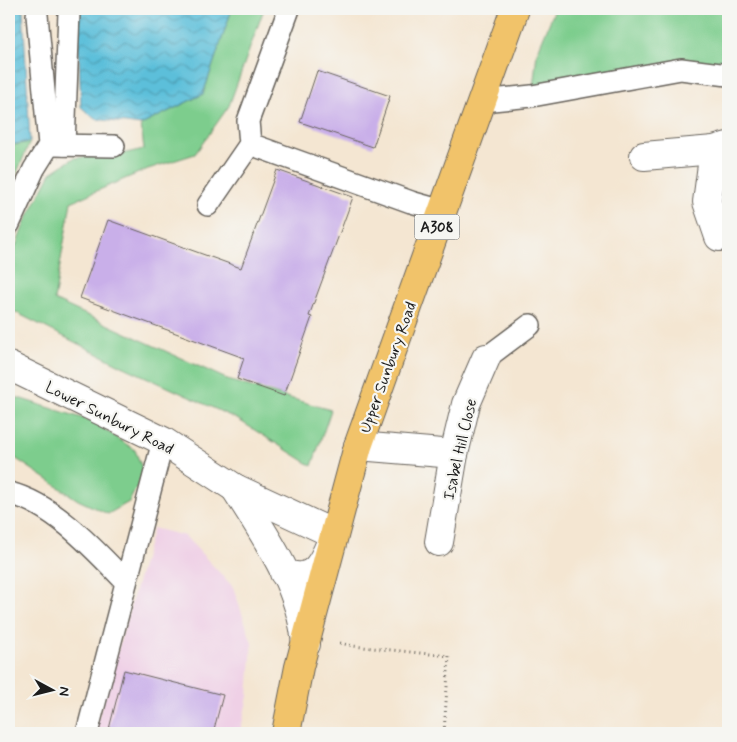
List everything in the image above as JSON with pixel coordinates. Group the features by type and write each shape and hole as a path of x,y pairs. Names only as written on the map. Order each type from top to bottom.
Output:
{"highway":[{"name":"Upper Sunbury Road","path":"286,733 306,644 358,446 515,9"}],"street":[{"path":"644,156 721,148 707,202 724,238"},
{"name":"Isabel Hill Close","path":"439,542 454,454 466,404 486,358"},
{"name":"Lower Sunbury Road","path":"9,366 163,441 235,488 334,534"},
{"path":"358,446 454,454"},
{"name":"Lower Sunbury Road","path":"235,488 270,544 284,573 304,623 306,644"},
{"path":"284,573 294,577 303,577 311,573 323,562 334,534"}],"lane":[{"path":"208,205 250,144 248,121 290,9"},
{"path":"9,224 34,169 56,145 69,12"},
{"path":"37,15 56,145"},
{"path":"482,101 532,96 681,69 728,75"},
{"path":"250,144 411,202 443,211"},
{"path":"56,145 114,146"},
{"path":"486,358 530,324"},
{"path":"87,733 163,441"},
{"path":"9,493 21,496 76,530 126,582"}],"path":[{"path":"353,646 449,656 444,733"}],"shaded area":[{"path":"153,528 185,536 233,587 252,643 248,696 240,733 94,733"}],"green space":[{"path":"232,9 264,9 229,106 195,154 148,169 71,202 54,300 231,381 331,410 312,466 237,419 122,366 9,309 9,264 25,222 51,173 74,158 117,155 144,149 141,125 203,94"},
{"path":"555,9 728,9 728,75 681,69 532,96 537,53"},
{"path":"30,142 9,191 9,146"},
{"path":"12,396 92,421 135,450 144,473 129,502 108,514 78,500 9,454 9,399"}],"water":[{"path":"9,9 23,9 30,142 9,145"},
{"path":"77,9 232,9 203,94 141,125 95,119 81,107"}],"building":[{"path":"317,71 390,96 373,147 300,122"},
{"path":"277,170 353,197 309,316 312,317 284,396 237,379 244,358 80,298 108,220 241,268"},
{"path":"124,670 223,695 213,733 108,733"}]}
